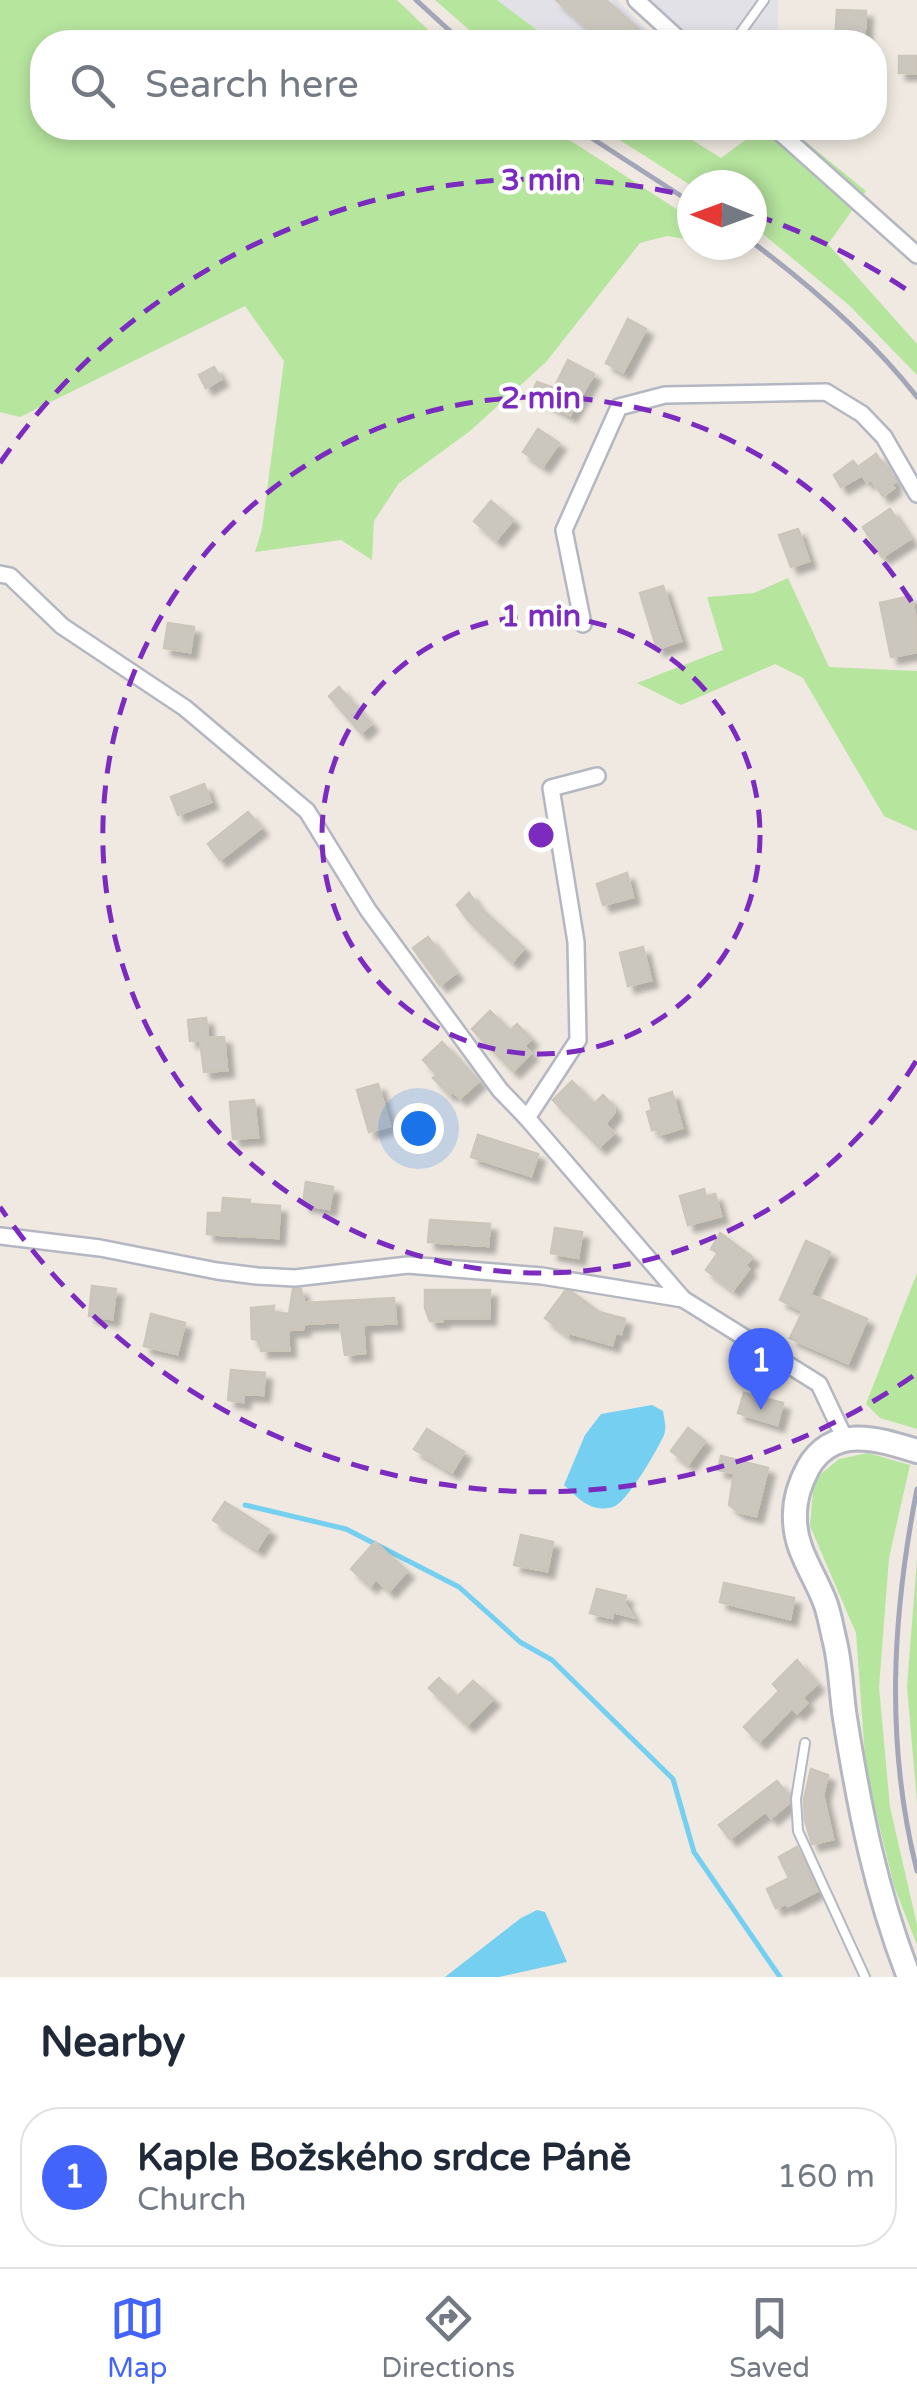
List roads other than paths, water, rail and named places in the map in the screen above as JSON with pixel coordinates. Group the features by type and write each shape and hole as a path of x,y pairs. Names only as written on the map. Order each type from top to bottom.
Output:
{"street":[{"path":"636,0 669,30"},
{"path":"788,140 917,255"},
{"path":"583,624 564,530 618,408 665,395 826,392 862,414 884,436 917,494"},
{"path":"0,574 10,576 62,626 185,708 306,811 379,924 500,1090 683,1299 819,1384 845,1439"},
{"path":"527,1118 578,1040 576,942 551,788 597,776"},
{"path":"0,1236 100,1248 257,1276 295,1278 408,1265 542,1276 683,1299"},
{"path":"910,1977 878,1887 857,1792 836,1649 825,1603 800,1551 794,1522 799,1493 814,1459 824,1449 845,1439 875,1438 917,1450"}],"lane":[{"path":"742,30 764,0"},
{"path":"804,1742 796,1799 798,1831 865,1977"}],"water":[{"path":"652,1405 663,1411 664,1435 626,1496 619,1504 605,1508 580,1500 564,1485 585,1435 601,1414"},
{"path":"537,1910 545,1912 567,1962 499,1977 445,1977 521,1918"}],"waterway":[{"path":"245,1505 346,1529 459,1587 520,1642 552,1660 673,1779 694,1852 780,1977"}],"railway":[{"path":"416,0 449,30"},
{"path":"595,140 677,193"},
{"path":"767,254 840,314 917,397"},
{"path":"917,1489 902,1585 896,1680 900,1775 917,1871"}],"place":[{"name":"Kaple Božského srdce Páně","path":"761,1410"}]}
